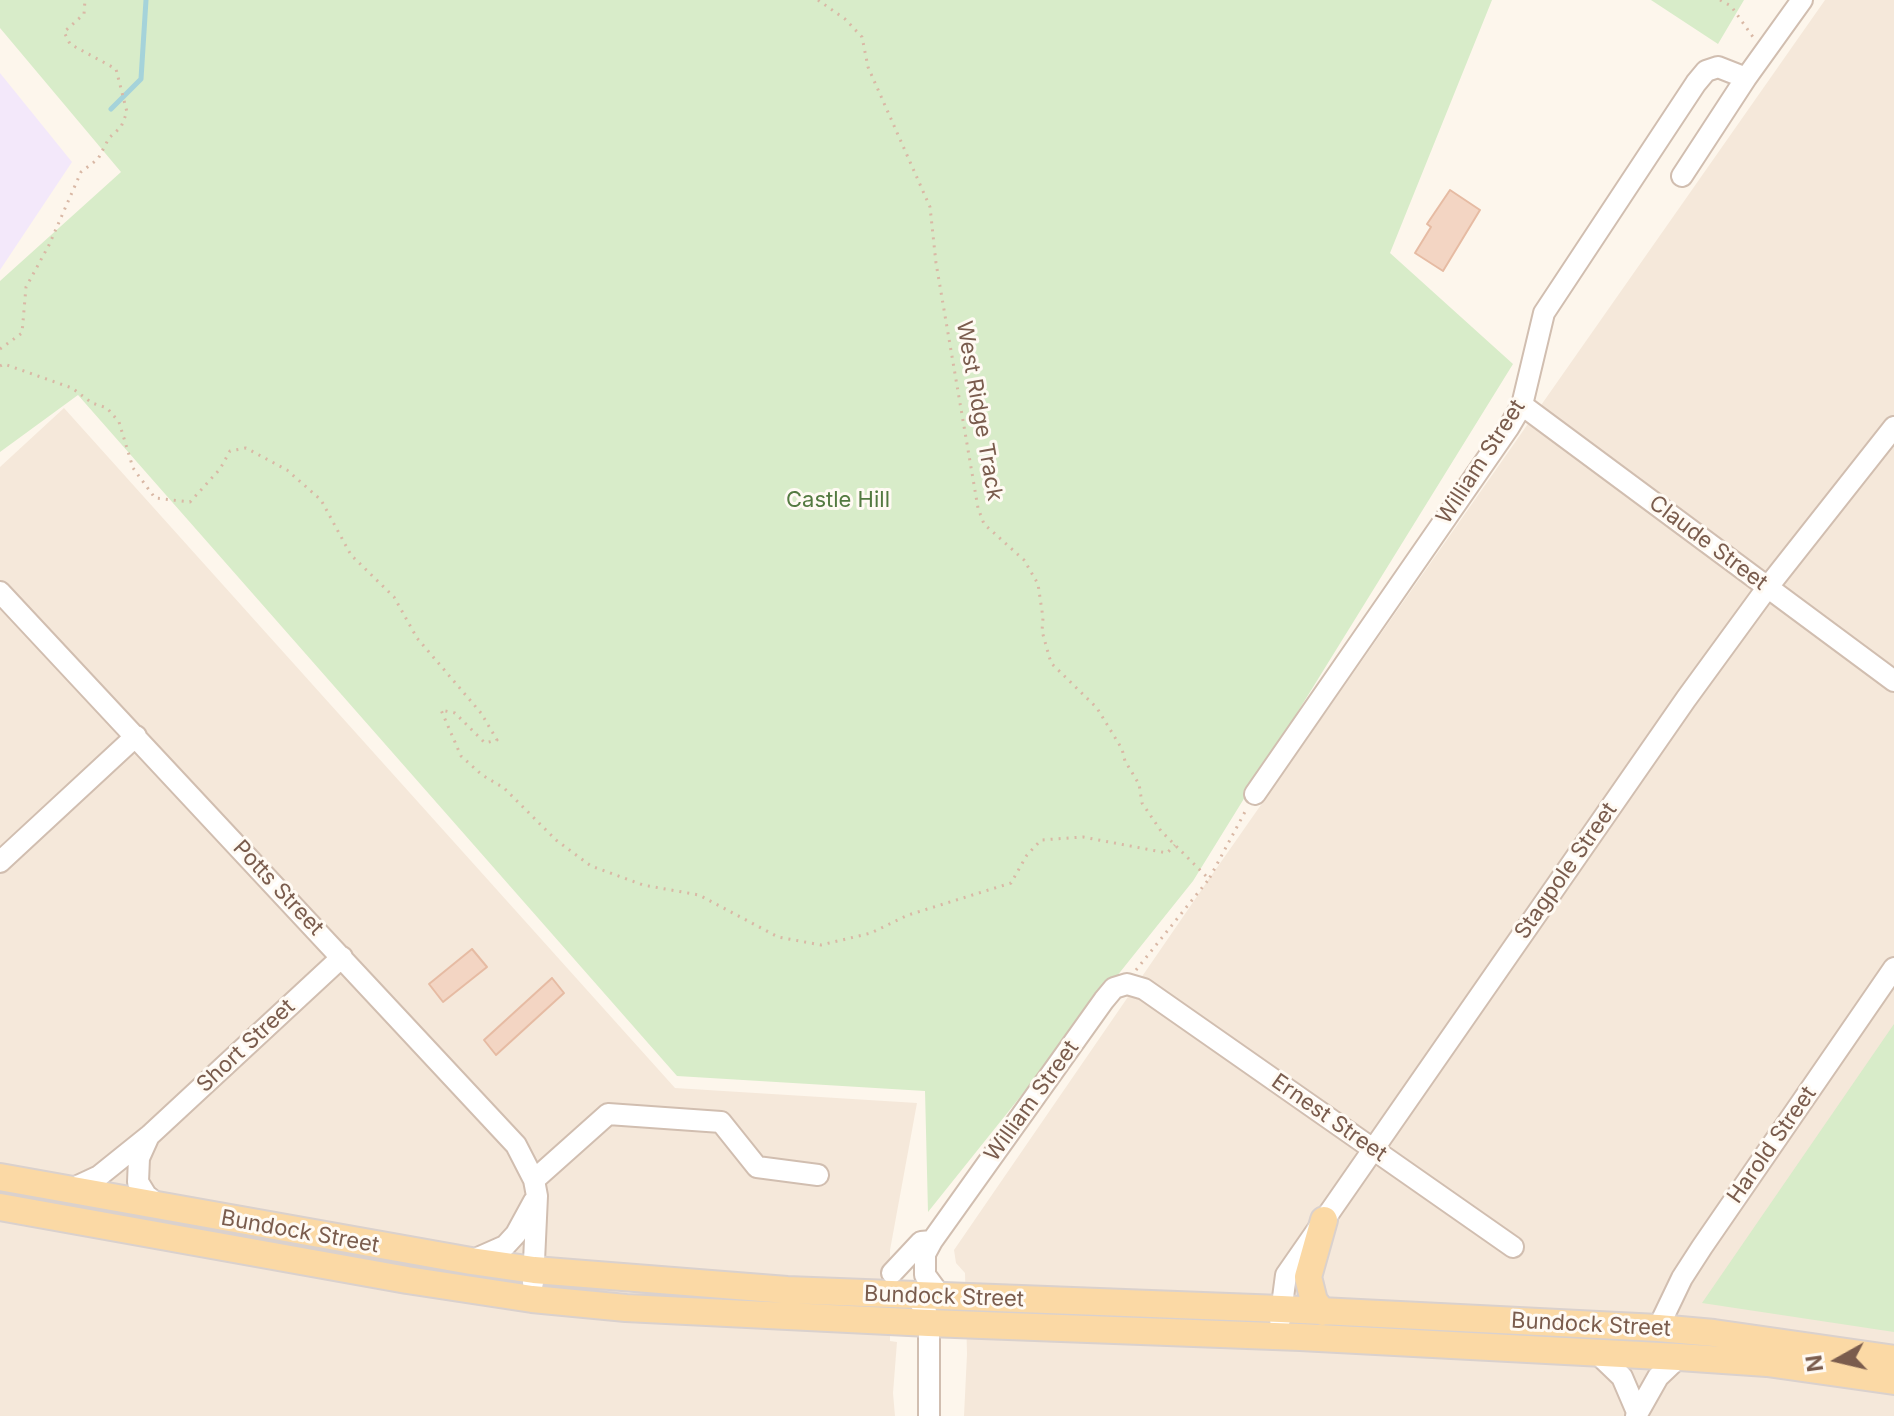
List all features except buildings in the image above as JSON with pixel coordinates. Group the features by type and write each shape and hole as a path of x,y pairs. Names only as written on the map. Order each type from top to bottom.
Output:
{"main road":[{"name":"Bundock Street","path":"0,1177 534,1270 672,1283 930,1298 1281,1309 1658,1328 1894,1359"},
{"name":"Bundock Street","path":"0,1207 407,1280 532,1299 726,1314 1279,1336 1679,1357 1767,1363 1894,1381"},
{"path":"1323,1312 1314,1301 1308,1277 1324,1220"}],"street":[{"path":"1682,176 1802,0"},
{"name":"William Street","path":"1255,794 1522,405 1544,313 1696,83 1706,71 1718,67 1746,78"},
{"name":"Claude Street","path":"1522,405 1894,681"},
{"name":"Stagpole Street","path":"1279,1336 1286,1275 1686,699 1767,588 1894,427"},
{"name":"Potts Street","path":"0,592 516,1145 536,1188 532,1299"},
{"path":"0,862 136,736"},
{"name":"Short Street","path":"69,1190 99,1176 150,1135 342,957"},
{"name":"Harold Street","path":"1658,1328 1695,1257 1894,968"},
{"name":"Ernest Street","path":"1114,988 1134,984 1144,989 1513,1247"},
{"name":"William Street","path":"929,1323 926,1312 930,1298 925,1254 932,1241 1114,988"},
{"path":"471,1261 505,1246 516,1234 536,1188 608,1114 721,1122 757,1167 818,1175"},
{"name":"Short Street","path":"150,1135 139,1158 138,1182 146,1195 162,1207"},
{"name":"William Street","path":"892,1273 921,1242 932,1241"},
{"path":"929,1323 929,1416"},
{"path":"1597,1353 1622,1377 1637,1414"},
{"path":"1637,1414 1658,1377 1679,1357"}],"path":[{"path":"0,349 22,333 26,287 49,245 81,172 98,159 109,138 121,127 127,112 116,69 70,44 64,32 84,14 85,0"},
{"name":"West Ridge Track","path":"818,0 845,19 862,37 868,67 930,207 936,263 978,508 984,524 1024,560 1038,584 1042,631 1051,663 1097,708 1139,784 1142,803 1161,831 1209,879"},
{"path":"1720,0 1731,6 1764,53"},
{"path":"0,366 4,364 72,388 92,403 107,408 119,422 133,468 155,498 190,502 220,469 230,451 246,448 287,470 321,500 351,555 394,597 417,638 481,713 497,740 485,743 455,713 441,710 461,756 482,775 504,788 556,840 591,866 643,885 699,895 778,937 821,945 871,933 908,915 1011,883 1027,855 1041,840 1083,837 1167,853 1175,845"},
{"path":"1114,988 1133,975 1209,879 1255,794"}],"shaded area":[{"path":"1825,0 1894,0 1894,1416 964,1416 967,1354 965,1273 956,1263 954,1250 1209,879"},
{"path":"0,73 72,162 0,270"},
{"path":"64,408 675,1088 917,1103 890,1250 890,1341 897,1342 893,1393 895,1416 0,1416 0,467"}],"green space":[{"name":"Castle Hill","path":"0,0 1492,0 1390,253 1513,364 1193,881 928,1212 925,1091 677,1076 78,395 0,452 0,281 121,172 0,28"},
{"path":"1651,0 1744,0 1718,44"},
{"path":"1894,1024 1894,1332 1702,1303"}],"waterway":[{"path":"111,109 141,79 146,0"}]}
